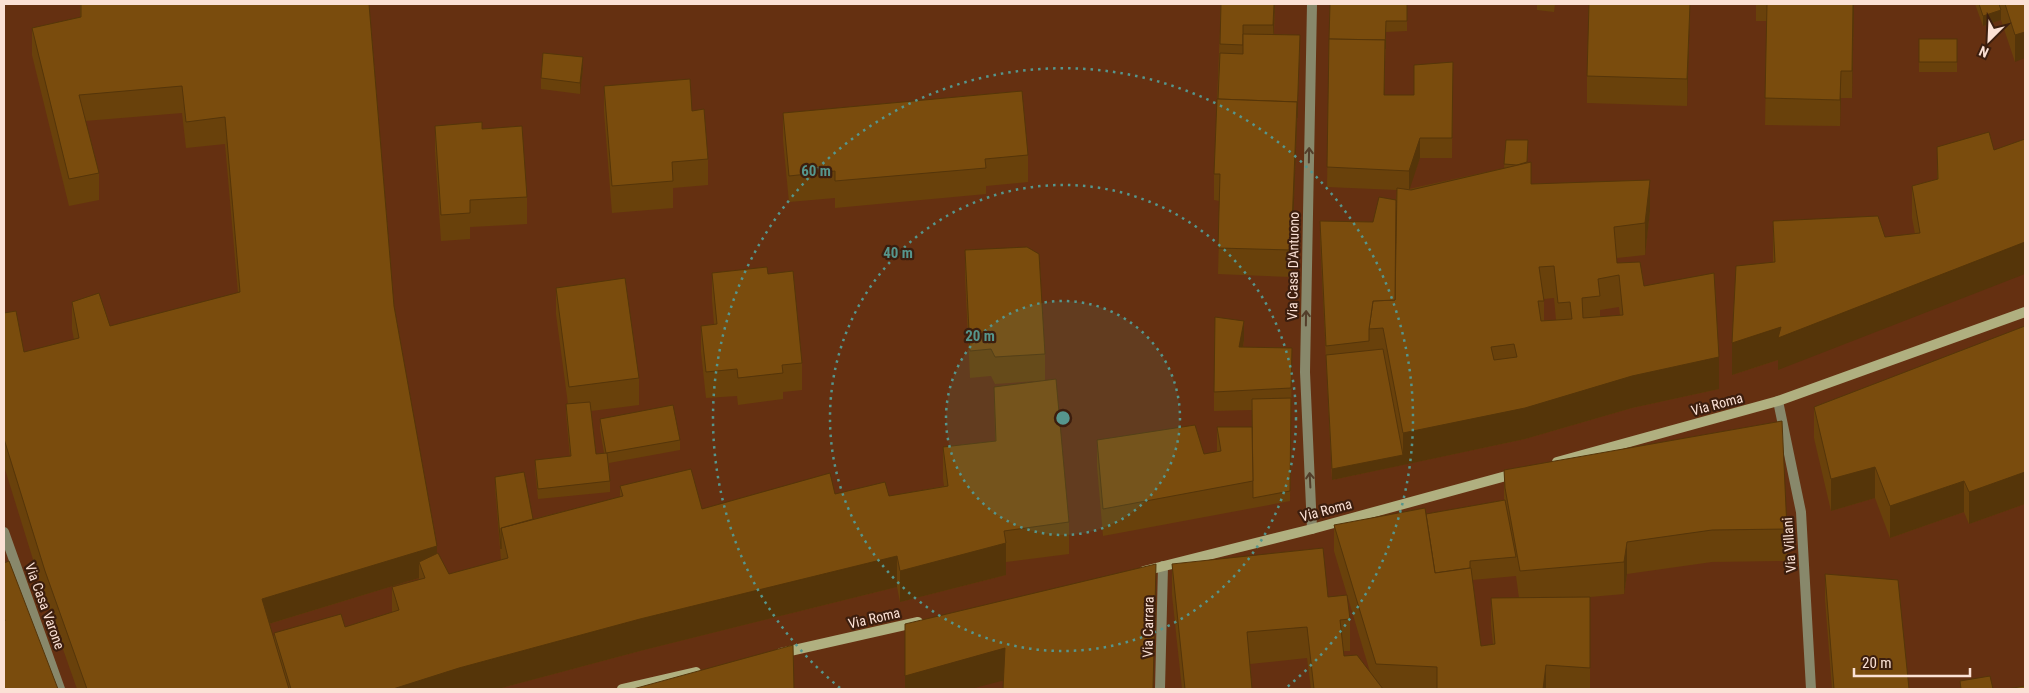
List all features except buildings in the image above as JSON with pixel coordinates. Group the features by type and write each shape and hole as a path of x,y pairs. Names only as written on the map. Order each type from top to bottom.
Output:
{"main road":[{"name":"Via Roma","path":"1550,464 1778,401 2025,312"},
{"name":"Via Roma","path":"1134,574 1312,529 1531,469"},
{"name":"Via Roma","path":"767,656 931,619"},
{"path":"622,689 709,670"}],"street":[{"name":"Via Casa D'Antuono","path":"1312,4 1305,372 1312,529"},
{"name":"Via Villani","path":"1778,401 1801,512 1811,689"},
{"name":"Via Casa Varone","path":"4,532 60,689"},
{"name":"Via Carrara","path":"1160,689 1163,566"}]}
